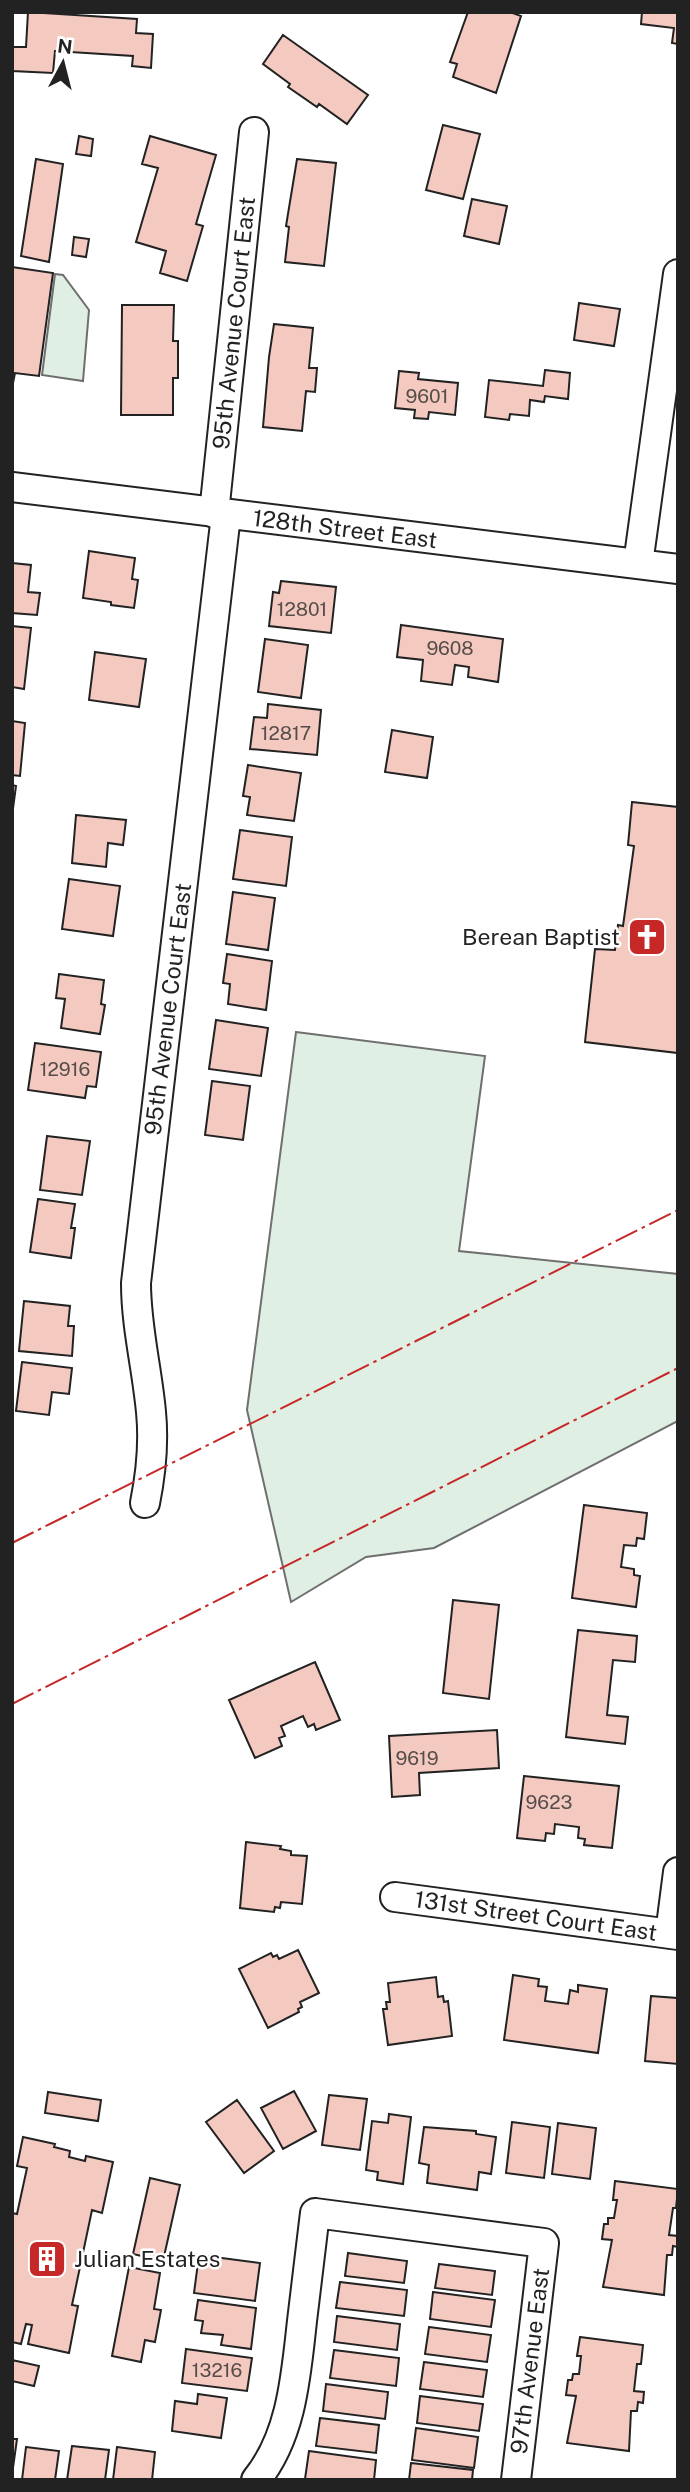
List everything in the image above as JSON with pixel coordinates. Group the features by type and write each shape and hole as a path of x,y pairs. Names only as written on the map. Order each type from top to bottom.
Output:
{"street":[{"name":"95th Avenue Court East","path":"145,1503 152,1448 151,1412 137,1324 136,1283 220,514 254,132"},
{"path":"638,564 678,274"},
{"name":"128th Street East","path":"12,487 678,569"},
{"path":"674,1935 678,1872"},
{"name":"131st Street Court East","path":"395,1897 674,1935"},
{"name":"97th Avenue East","path":"256,2480 268,2465 282,2432 291,2400 315,2213 544,2243 516,2480"}],"green space":[{"path":"55,274 63,275 89,310 83,381 42,375"},
{"path":"296,1032 485,1056 459,1251 678,1274 678,1421 434,1548 366,1557 291,1602 247,1410"}],"building":[{"path":"28,12 137,19 136,33 153,34 151,68 132,66 133,56 55,51 53,73 12,71 12,47 26,47"},
{"path":"468,12 510,12 521,16 496,93 453,77 457,64 450,62"},
{"path":"642,12 678,12 678,44 672,43 674,28 641,24"},
{"path":"283,35 368,95 347,124 288,87 290,84 263,64"},
{"path":"443,125 480,134 463,199 426,190"},
{"path":"79,136 93,139 91,156 76,154"},
{"path":"150,136 216,155 196,224 203,226 187,281 160,273 166,251 136,242 158,168 142,164"},
{"path":"36,159 63,164 49,262 21,256"},
{"path":"297,159 336,163 324,266 285,262 289,227 286,226"},
{"path":"472,199 507,206 499,244 464,236"},
{"path":"74,237 89,239 86,257 72,255"},
{"path":"12,267 53,273 39,376 15,373 13,383"},
{"path":"579,303 620,309 614,346 574,340"},
{"path":"122,305 174,305 173,341 178,341 178,378 173,378 173,415 121,415"},
{"path":"274,324 313,328 309,368 317,368 315,392 306,391 302,431 263,427"},
{"path":"545,370 570,373 568,399 545,396 544,402 530,400 529,416 510,414 509,420 485,417 489,380 543,386"},
{"path":"399,371 419,373 418,379 458,383 455,415 429,412 428,419 414,418 415,410 395,408"},
{"path":"89,551 135,558 132,579 138,580 134,608 83,598"},
{"path":"12,563 31,565 28,592 40,593 37,615 12,613"},
{"path":"281,581 336,587 331,633 269,626 273,592 279,593"},
{"path":"401,625 503,639 498,682 468,677 469,667 455,665 452,685 421,681 423,660 397,657"},
{"path":"12,626 31,628 24,689 12,687"},
{"path":"265,639 308,645 301,698 258,692"},
{"path":"95,652 146,659 139,707 89,700"},
{"path":"268,704 321,710 317,755 250,749 254,717 267,718"},
{"path":"12,721 25,723 20,776 12,775"},
{"path":"392,730 433,737 427,778 385,772"},
{"path":"248,765 301,773 294,821 247,815 250,797 243,796"},
{"path":"12,785 16,786 12,816"},
{"name":"Berean Baptist","path":"632,802 678,807 678,1053 585,1042 595,949 615,950 618,925 623,926 634,846 628,845"},
{"path":"76,815 126,820 123,845 108,843 106,867 72,863"},
{"path":"240,830 292,837 286,886 233,879"},
{"path":"69,879 120,886 113,936 62,929"},
{"path":"233,892 275,898 268,950 226,944"},
{"path":"227,954 272,961 266,1010 228,1004 230,984 223,983"},
{"path":"59,974 104,980 101,1004 105,1005 100,1034 61,1028 65,999 56,998"},
{"path":"216,1020 268,1028 261,1076 209,1069"},
{"path":"35,1043 101,1052 96,1087 87,1086 85,1098 28,1090"},
{"path":"212,1081 250,1086 243,1140 205,1135"},
{"path":"47,1136 90,1141 82,1195 40,1190"},
{"path":"38,1199 75,1204 71,1228 75,1228 71,1258 30,1252"},
{"path":"24,1301 70,1306 68,1326 74,1326 72,1356 19,1351"},
{"path":"22,1362 72,1368 69,1394 52,1392 49,1415 16,1411"},
{"path":"584,1505 647,1513 644,1539 637,1538 636,1546 624,1545 621,1567 634,1569 634,1575 640,1576 636,1607 572,1598"},
{"path":"453,1600 499,1605 489,1699 443,1693"},
{"path":"578,1630 637,1636 635,1662 613,1660 607,1715 628,1717 625,1744 566,1737"},
{"path":"315,1662 340,1720 316,1730 314,1724 308,1727 303,1716 281,1726 285,1736 279,1738 282,1746 255,1758 229,1700"},
{"path":"497,1730 499,1768 419,1773 420,1795 392,1797 389,1736"},
{"path":"524,1776 619,1786 612,1848 584,1845 585,1839 578,1838 579,1827 555,1824 554,1834 546,1833 545,1841 517,1838"},
{"path":"246,1842 281,1846 280,1849 291,1851 291,1855 307,1856 302,1904 281,1902 280,1908 275,1907 274,1912 240,1908"},
{"path":"298,1950 319,1993 300,2002 302,2007 298,2009 299,2012 268,2028 239,1969 271,1953 279,1959"},
{"path":"513,1975 539,1979 538,1986 547,1987 545,2001 568,2004 570,1990 578,1992 578,1985 607,1989 598,2053 504,2040"},
{"path":"436,1977 438,1997 443,1996 444,2002 448,2001 452,2036 388,2045 383,2009 387,2009 386,2002 390,2002 388,1983"},
{"path":"651,1996 677,1998 678,2064 645,2061"},
{"path":"294,2091 316,2131 283,2149 261,2108"},
{"path":"48,2092 101,2100 98,2121 45,2113"},
{"path":"329,2095 367,2099 360,2150 322,2145"},
{"path":"237,2100 274,2151 244,2173 206,2122"},
{"path":"389,2114 411,2117 403,2184 377,2180 378,2172 366,2170 372,2121 388,2123"},
{"path":"512,2122 550,2127 544,2178 506,2173"},
{"path":"558,2123 596,2128 590,2179 552,2174"},
{"path":"424,2127 476,2131 476,2134 496,2137 491,2174 479,2172 477,2190 427,2183 429,2165 419,2163"},
{"name":"Julian Estates","path":"23,2137 55,2144 54,2147 70,2151 69,2157 85,2161 86,2156 113,2162 102,2213 92,2210 72,2305 78,2306 69,2353 28,2344 32,2325 26,2324 21,2344 12,2342 12,2213 17,2214 27,2168 17,2166"},
{"path":"150,2178 180,2185 163,2261 133,2254"},
{"path":"615,2181 678,2189 669,2235 678,2236 678,2247 673,2246 672,2255 667,2255 664,2295 603,2287 612,2240 602,2239 604,2224 608,2224 608,2218 614,2218 617,2200 613,2200"},
{"path":"348,2253 407,2261 404,2283 345,2276"},
{"path":"199,2255 260,2263 255,2301 194,2293"},
{"path":"439,2264 495,2271 492,2295 435,2288"},
{"path":"129,2267 160,2273 154,2309 161,2310 155,2342 145,2340 141,2362 112,2356"},
{"path":"340,2282 407,2290 404,2316 336,2308"},
{"path":"433,2292 495,2300 491,2327 430,2319"},
{"path":"198,2300 256,2308 251,2349 221,2345 223,2335 201,2333 203,2321 195,2320"},
{"path":"337,2316 400,2324 397,2350 334,2342"},
{"path":"429,2327 491,2335 487,2362 425,2354"},
{"path":"580,2337 643,2345 641,2364 637,2364 634,2391 644,2392 643,2403 638,2402 637,2411 631,2411 629,2451 567,2443 576,2396 566,2395 568,2380 572,2380 573,2374 579,2374 581,2356 577,2356"},
{"path":"186,2349 252,2358 247,2391 182,2383"},
{"path":"334,2350 399,2358 396,2386 330,2378"},
{"path":"12,2360 39,2366 34,2386 12,2381"},
{"path":"424,2362 487,2370 483,2397 420,2389"},
{"path":"326,2384 388,2392 385,2419 323,2411"},
{"path":"198,2394 227,2398 221,2438 172,2431 175,2401 197,2404"},
{"path":"420,2396 483,2404 479,2431 417,2423"},
{"path":"320,2418 379,2425 376,2453 316,2446"},
{"path":"416,2428 478,2437 474,2468 412,2460"},
{"path":"12,2439 17,2439 12,2475"},
{"path":"72,2446 109,2450 105,2480 67,2480"},
{"path":"26,2447 59,2451 55,2480 22,2480"},
{"path":"117,2447 155,2452 152,2480 113,2480"},
{"path":"309,2451 376,2460 374,2480 305,2479"},
{"path":"411,2463 473,2470 472,2480 409,2480"}],"power":[{"path":"12,1543 678,1210"},
{"path":"12,1704 678,1368"}],"place":[{"name":"Berean Baptist","path":"647,937"},
{"name":"Julian Estates","path":"47,2259"}]}
